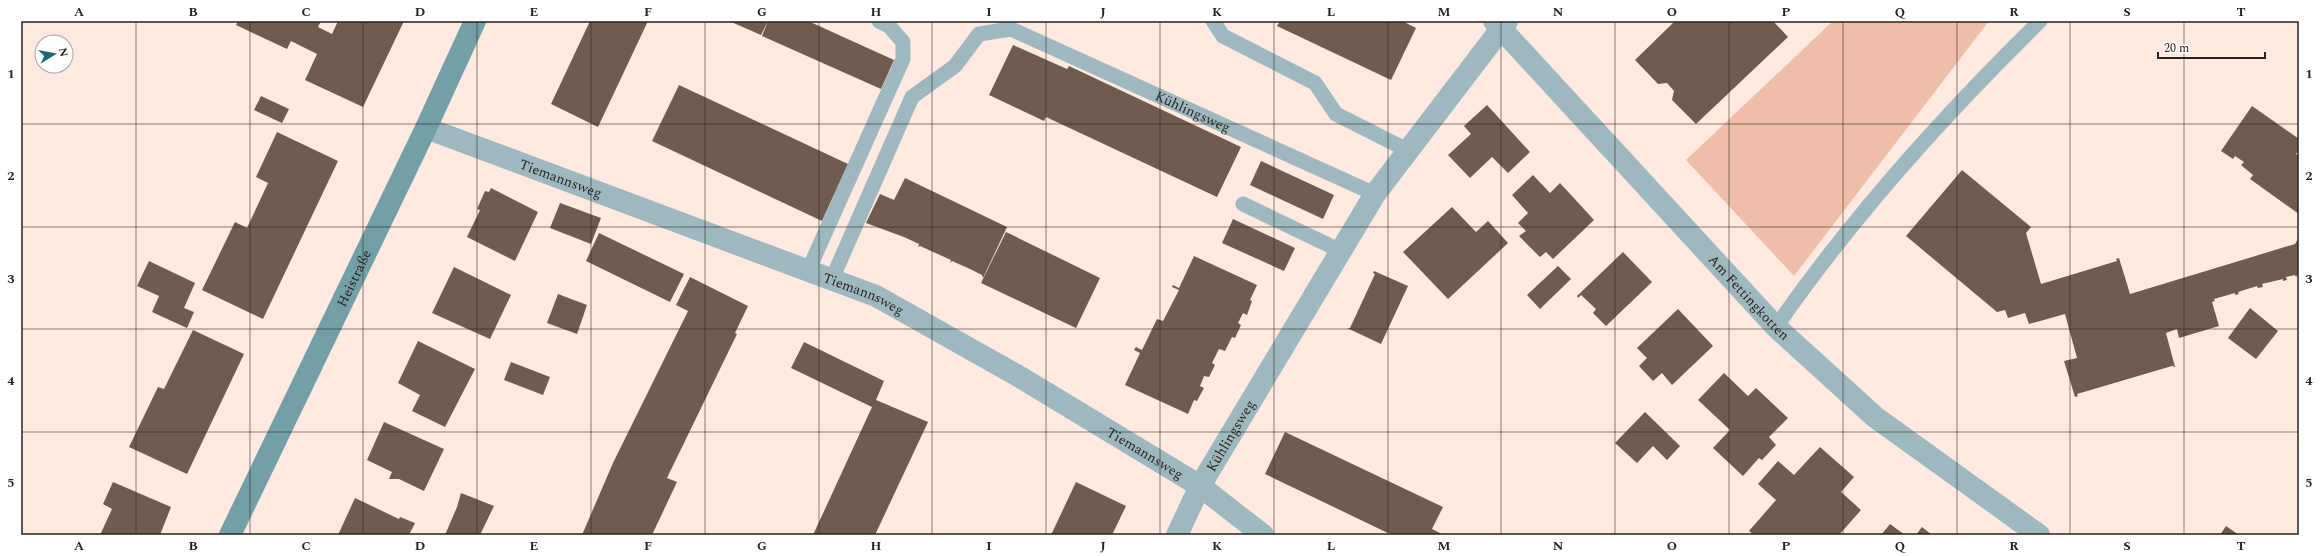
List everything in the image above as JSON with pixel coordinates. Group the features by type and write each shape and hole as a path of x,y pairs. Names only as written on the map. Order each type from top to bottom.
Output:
{"street":[{"name":"Heistraße","path":"230,535 426,128 475,21"},
{"name":"Kühlingsweg","path":"1177,535 1200,486 1375,194 1501,24"},
{"name":"Am Fettingkotten","path":"1501,24 1776,327 1875,417 2039,535"},
{"name":"Tiemannsweg","path":"426,128 876,296 1020,377 1200,486 1263,535"}],"lane":[{"path":"808,271 903,59 903,42 889,26 879,21"},
{"path":"1213,21 1223,36 1315,83 1336,114 1409,150"},
{"path":"1776,327 1817,268 1929,137 1977,83 2040,21"},
{"name":"Kühlingsweg","path":"832,279 912,97 955,66 979,34 1011,29 1375,194"},
{"path":"1243,204 1341,250"}],"shaded area":[{"path":"1833,21 1989,21 1794,276 1686,160"}],"building":[{"path":"238,21 321,21 318,27 332,34 338,21 404,21 363,107 305,80 317,54 291,41 287,49 236,25"},
{"path":"590,21 648,21 598,127 551,104"},
{"path":"729,21 768,21 761,35"},
{"path":"768,21 808,21 894,60 881,89 762,36"},
{"path":"1280,21 1402,21 1416,28 1391,80 1277,26"},
{"path":"1675,21 1773,21 1788,37 1696,124 1672,100 1674,91 1667,83 1658,84 1635,60"},
{"path":"1013,45 1067,69 1069,66 1241,147 1217,197 1046,117 1051,106 1044,121 989,95"},
{"path":"679,85 848,164 822,221 652,141"},
{"path":"261,96 289,109 282,123 254,110"},
{"path":"1487,105 1530,152 1508,173 1492,157 1470,178 1448,155 1471,134 1464,126"},
{"path":"2252,106 2299,139 2299,150 2296,154 2299,156 2299,214 2250,179 2253,175 2241,165 2244,162 2235,156 2233,159 2221,151"},
{"path":"277,132 338,161 263,319 202,290 235,222 247,228 268,183 256,177"},
{"path":"1261,161 1334,195 1323,219 1250,185"},
{"path":"1962,170 2031,227 2026,233 2041,284 2117,261 2116,259 2119,258 2130,294 2295,244 2299,237 2299,273 2296,277 2295,275 2286,277 2287,280 2283,281 2283,279 2262,284 2263,287 2258,288 2257,286 2238,292 2239,294 2235,295 2235,293 2214,299 2215,301 2212,302 2219,326 2179,338 2177,329 2166,333 2175,367 2172,366 2077,394 2078,396 2075,397 2064,361 2077,358 2065,314 2029,324 2025,313 2008,318 2005,310 1997,312 1906,236"},
{"path":"1533,175 1550,193 1560,183 1594,220 1553,259 1546,252 1540,257 1519,236 1526,231 1518,223 1528,213 1512,195"},
{"path":"905,178 1007,227 983,278 982,275 970,269 952,261 950,263 951,260 920,246 918,247 919,244 866,223 880,194 894,200"},
{"path":"491,188 538,212 515,261 467,237 480,210 477,209 485,191 489,192"},
{"path":"560,203 601,218 591,244 550,228"},
{"path":"1452,207 1476,232 1488,221 1508,243 1448,299 1403,252"},
{"path":"1233,219 1295,248 1284,271 1222,243"},
{"path":"1006,232 1100,278 1076,328 981,283"},
{"path":"599,233 684,274 670,302 586,261"},
{"path":"1623,252 1652,282 1606,326 1593,313 1596,309 1581,295 1578,298 1577,296"},
{"path":"1194,256 1257,285 1250,300 1252,301 1247,315 1243,313 1238,323 1241,325 1235,338 1232,337 1225,351 1219,349 1212,363 1215,365 1209,377 1204,376 1200,386 1204,388 1197,401 1194,400 1188,414 1125,385 1140,353 1134,350 1136,347 1142,350 1157,319 1163,321 1179,290 1172,287 1173,285 1179,288"},
{"path":"149,261 195,283 184,308 194,312 187,328 152,312 159,296 137,286"},
{"path":"1558,266 1571,279 1540,309 1527,295"},
{"path":"454,267 511,295 490,339 432,313"},
{"path":"1374,271 1408,286 1381,344 1347,328 1350,328 1375,274 1373,273"},
{"path":"690,277 748,306 735,333 737,334 667,478 677,482 652,535 582,535 613,463 688,311 676,305"},
{"path":"558,294 587,305 577,334 547,323"},
{"path":"2250,308 2278,331 2256,359 2228,338"},
{"path":"1678,309 1713,346 1672,385 1662,373 1653,381 1639,366 1647,358 1637,348"},
{"path":"193,330 244,354 187,474 129,447 158,387 164,389"},
{"path":"418,341 475,369 445,427 412,411 420,395 398,383"},
{"path":"804,342 884,381 876,400 928,422 875,535 813,535 872,407 791,368"},
{"path":"511,362 550,377 543,395 504,380"},
{"path":"1724,373 1748,396 1756,388 1788,418 1769,437 1776,445 1762,460 1759,458 1743,476 1713,448 1730,430 1698,400"},
{"path":"1645,412 1680,446 1667,460 1653,446 1637,463 1615,443"},
{"path":"384,422 444,449 424,491 399,479 389,479 392,472 367,460"},
{"path":"1285,432 1443,507 1432,529 1444,535 1392,535 1265,474"},
{"path":"1820,447 1854,477 1841,492 1861,510 1839,535 1754,535 1749,531 1776,500 1758,484 1778,461 1794,475"},
{"path":"113,482 171,507 160,535 100,535 112,509 103,504"},
{"path":"1076,482 1126,506 1112,535 1051,535"},
{"path":"461,493 494,506 480,535 445,535 457,507"},
{"path":"355,498 399,519 400,517 415,523 409,535 338,535"},
{"path":"1890,524 1905,535 1881,535"},
{"path":"2226,526 2239,535 2220,535"},
{"path":"1922,527 1932,535 1916,535"}]}
